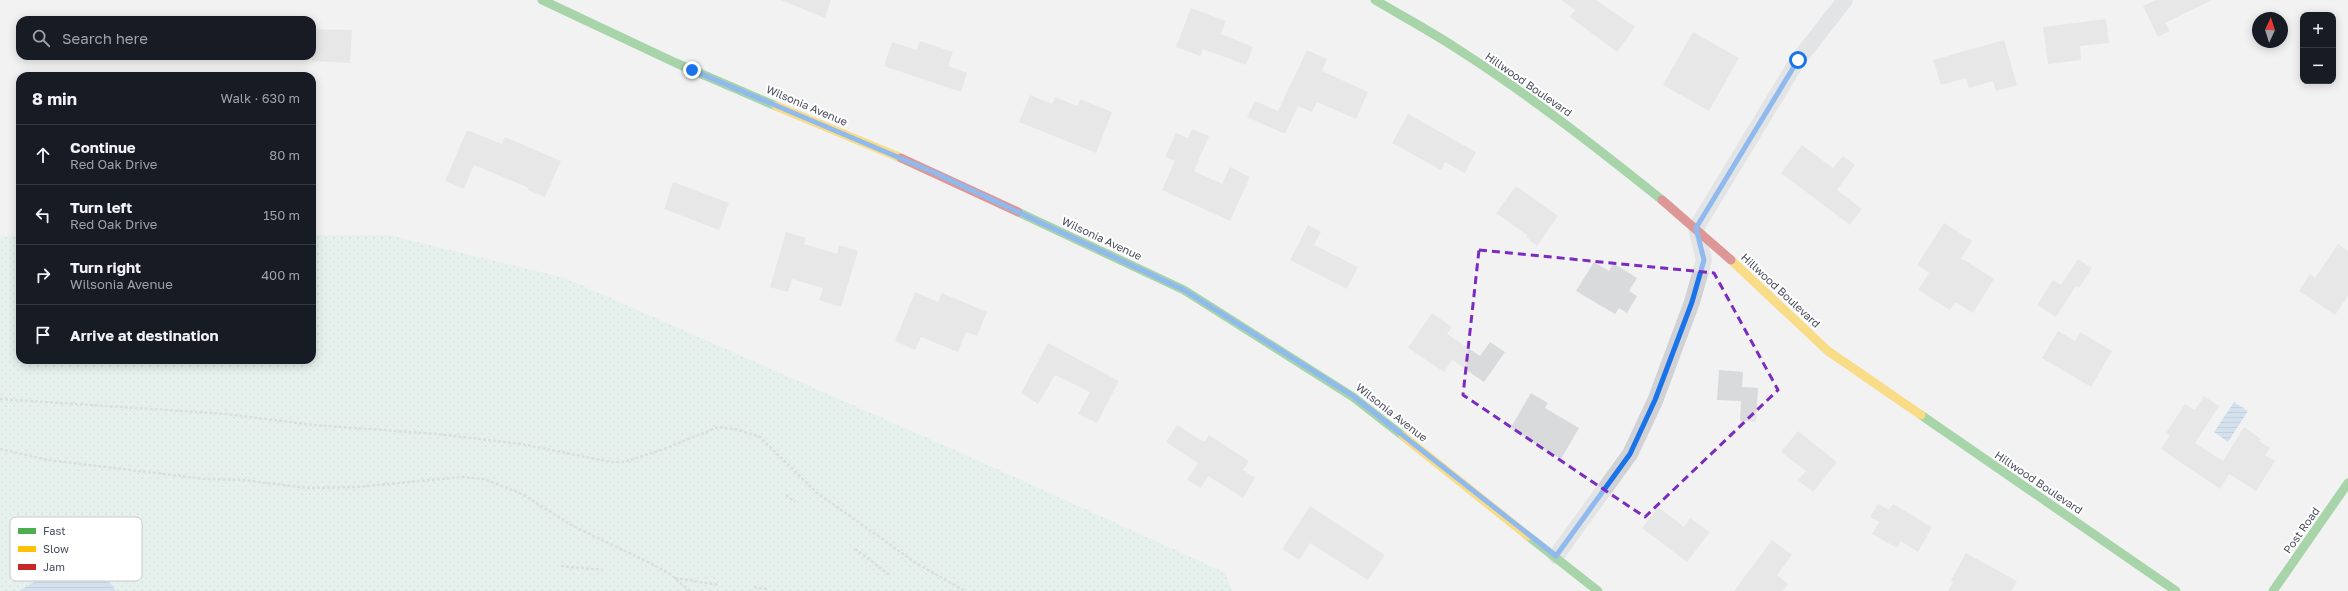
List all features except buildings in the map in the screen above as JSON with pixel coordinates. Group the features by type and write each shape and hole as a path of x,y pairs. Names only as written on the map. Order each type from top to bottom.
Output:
{"street":[{"name":"Wilsonia Avenue","path":"542,0 676,63 933,172 1184,290 1353,396 1556,556 1598,591"},
{"name":"Hillwood Boulevard","path":"1375,0 1456,48 1522,93 1634,177 1696,228 1828,351 2176,591"},
{"path":"1556,556 1630,454 1655,400 1692,302 1704,260 1696,228 1798,60 1845,0"},
{"name":"Post Road","path":"2273,591 2348,483"}],"path":[{"path":"0,399 227,414 313,425 437,434 522,444 611,462 624,462 664,449 718,427 735,429 760,437 816,492 916,563 965,591"},
{"path":"0,449 48,460 205,479 242,480 309,488 356,487 435,478 475,478 499,484 522,494 560,519 608,544 624,549 675,578 690,591"},
{"path":"786,495 795,502"},
{"path":"855,549 891,576"},
{"path":"561,566 603,570"},
{"path":"675,578 719,585"},
{"path":"754,587 767,588"}],"highlighted area":[{"path":"1479,250 1714,273 1778,390 1645,517 1463,395"}],"green space":[{"path":"316,235 389,235 565,278 957,451 1224,572 1233,591 0,591 0,236 16,236 16,364 316,364"}],"water":[{"path":"2234,402 2248,411 2228,442 2214,432"},
{"path":"35,581 107,581 116,591 19,591"}],"traffic: fast":[{"path":"542,0 676,63 776,106"},
{"path":"1375,0 1446,42 1535,102 1662,200"},
{"path":"1018,212 1184,290 1353,397 1403,436"},
{"path":"1921,415 2176,591"},
{"path":"2273,591 2348,483"},
{"path":"1528,536 1598,591"}],"traffic: slow":[{"path":"776,106 901,158"},
{"path":"1731,260 1828,351 1921,415"},
{"path":"1403,436 1528,536"}],"traffic: jam":[{"path":"901,158 1018,212"},
{"path":"1662,200 1731,260"}],"route":[{"path":"692,70 933,172 1184,290 1353,396 1556,556 1630,454 1655,400 1692,302 1704,260 1696,228 1798,60"}]}
